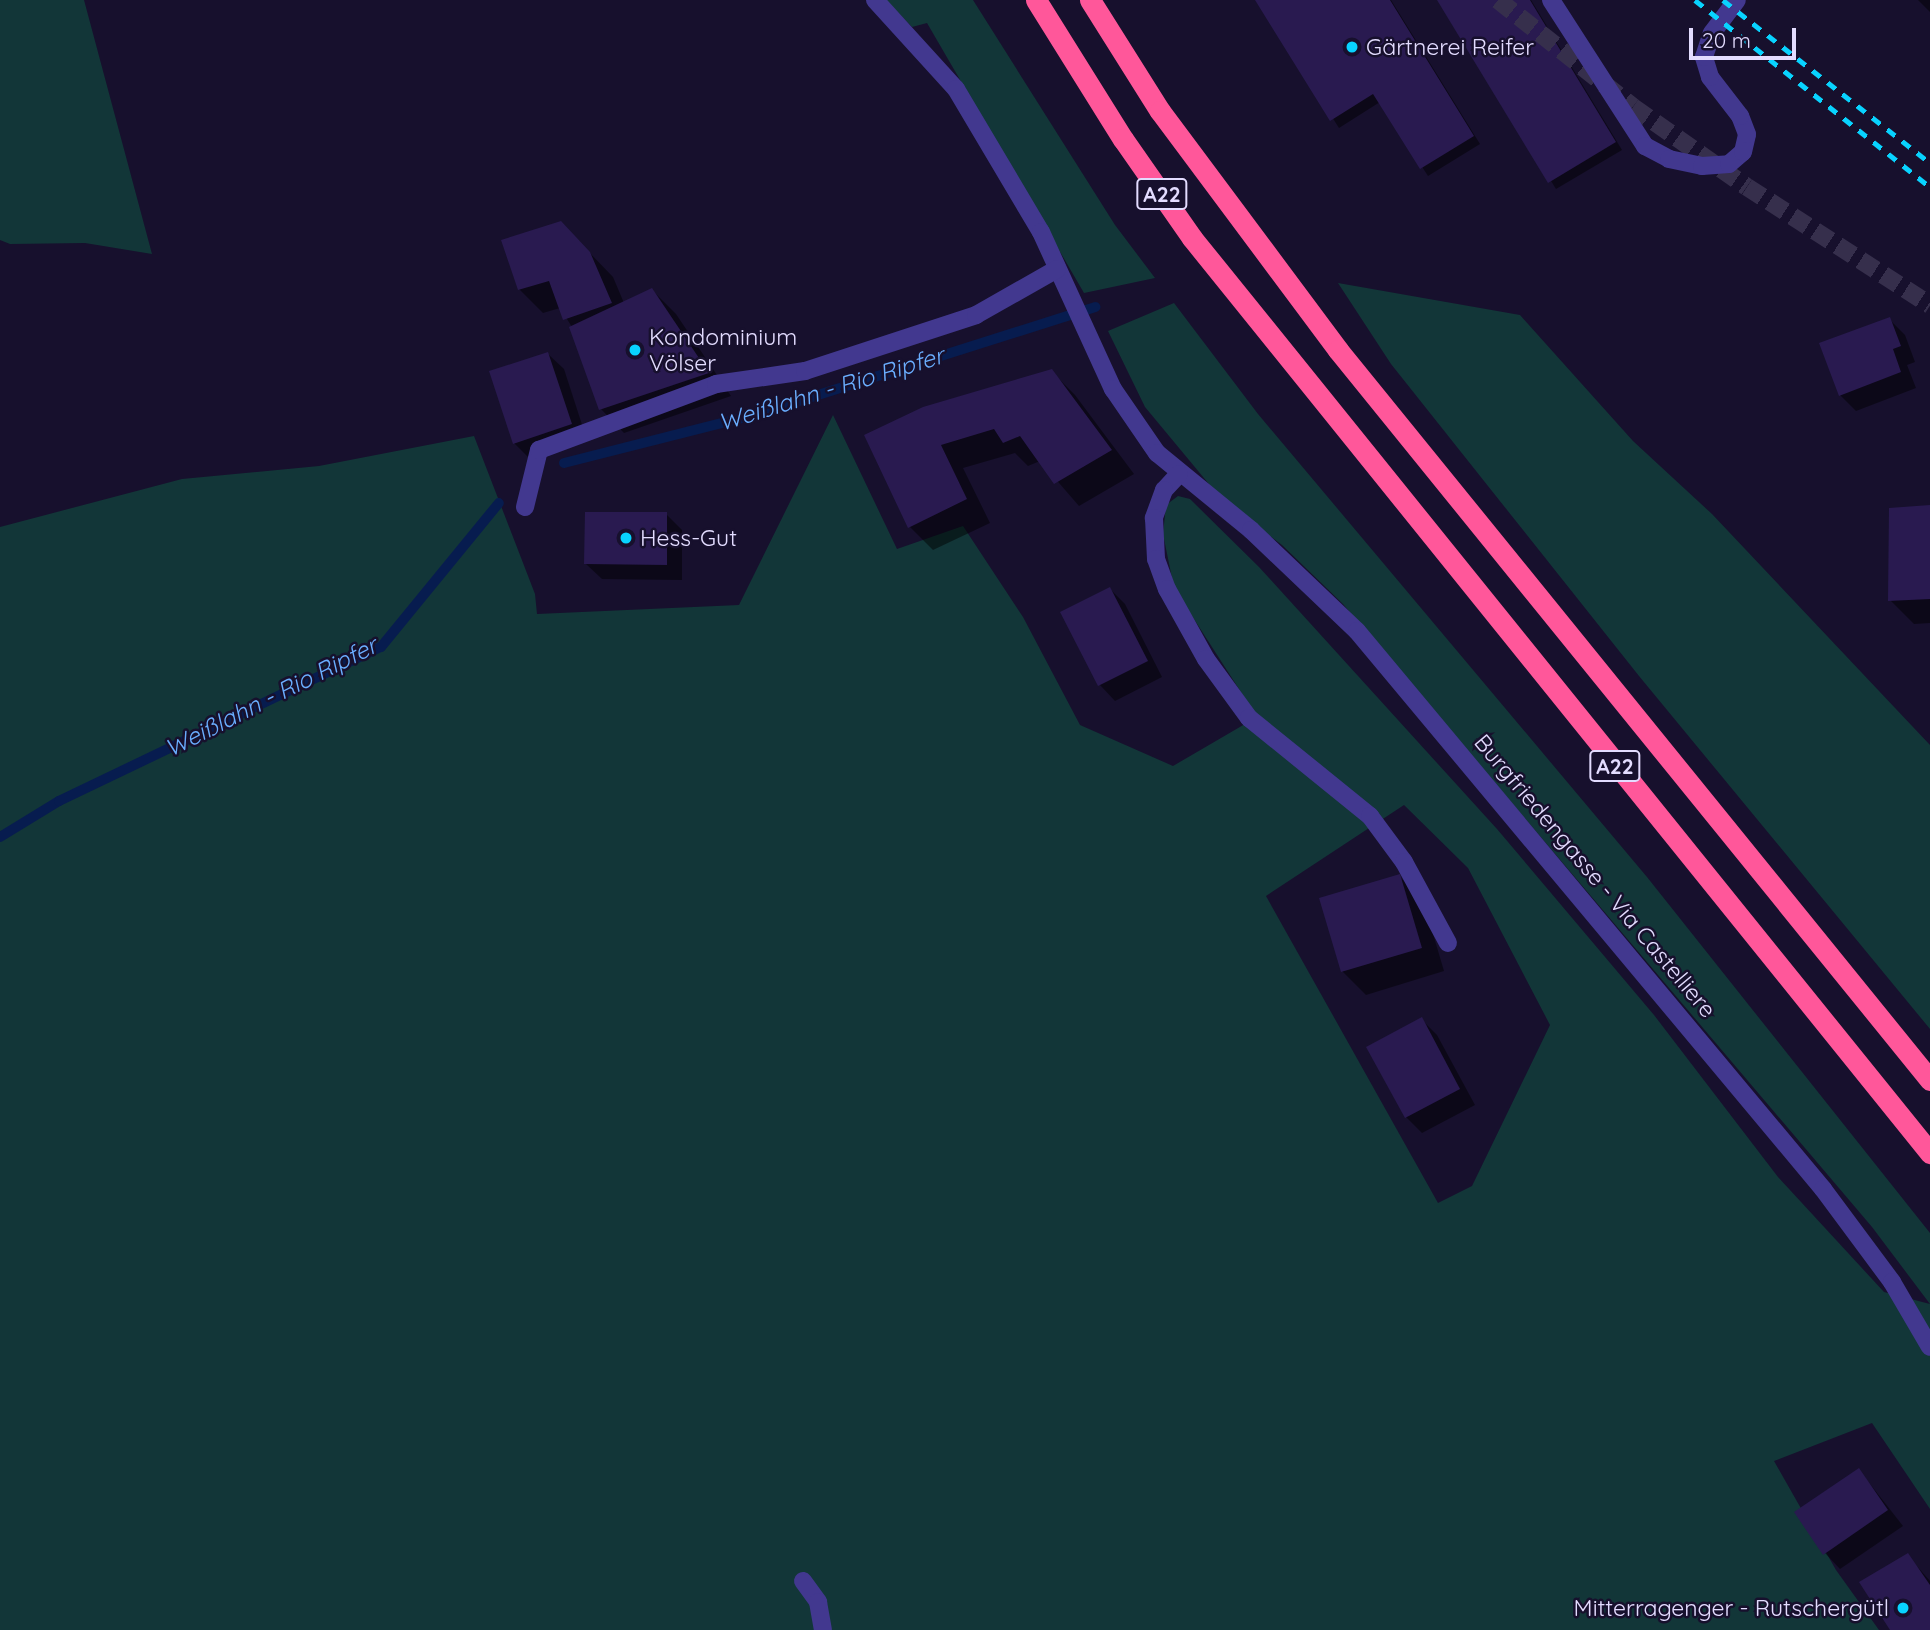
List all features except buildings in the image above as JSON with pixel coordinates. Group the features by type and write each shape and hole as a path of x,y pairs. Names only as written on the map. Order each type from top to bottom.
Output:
{"highway":[{"name":"A22","path":"1036,0 1123,139 1192,238 1302,379 1930,1153"},
{"name":"A22","path":"1090,0 1160,111 1338,350 1930,1080"}],"street":[{"name":"Burgfriedengasse - Via Castelliere","path":"875,0 956,89 1041,232 1113,389 1157,453 1251,530 1357,631 1823,1189 1892,1282 1930,1347"},
{"path":"1551,0 1645,146 1669,159 1702,166 1729,164 1743,152 1747,134 1741,116 1710,77 1704,57 1712,33 1737,0"},
{"path":"525,507 538,450 716,384 805,370 976,315 1057,269"},
{"path":"1180,474 1164,490 1154,518 1156,559 1167,589 1206,659 1249,718 1370,816 1404,862 1448,943"},
{"path":"803,1581 818,1602 823,1630"}],"green space":[{"path":"0,0 84,0 152,254 85,243 10,244 0,240"},
{"path":"886,0 973,0 1115,225 1155,278 1084,293 927,23 912,27"},
{"path":"1338,283 1520,315 1633,441 1712,514 1930,745 1930,1029 1639,676 1391,364"},
{"path":"1174,303 1258,414 1647,877 1930,1233 1930,1304 1872,1227 1343,604 1282,545 1223,501 1145,407 1108,331"},
{"path":"833,415 897,549 963,526 1023,617 1080,725 1173,766 1257,717 1174,588 1163,534 1166,505 1178,496 1190,499 1259,567 1497,829 1654,1015 1778,1177 1884,1292 1930,1304 1930,1509 1872,1423 1774,1461 1836,1570 1879,1630 0,1630 0,527 182,479 319,466 474,436 535,594 537,614 739,605","holes":["1404,805 1468,868 1550,1025 1472,1186 1438,1203 1266,896"]}],"waterway":[{"name":"Weißlahn - Rio Ripfer","path":"564,463 758,414 1095,307"},
{"name":"Weißlahn - Rio Ripfer","path":"0,837 59,801 381,647 499,503"}],"tunnel":[{"path":"1498,0 1633,107 1747,187 1930,305"}],"railway":[{"path":"1695,0 1930,187"},
{"path":"1723,0 1930,163"}],"place":[{"name":"Gärtnerei Reifer","path":"1352,47"},
{"name":"Kondominium Völser","path":"635,350"},
{"name":"Hess-Gut","path":"626,538"},
{"name":"Mitterragenger - Rutschergütl","path":"1903,1608"}]}
